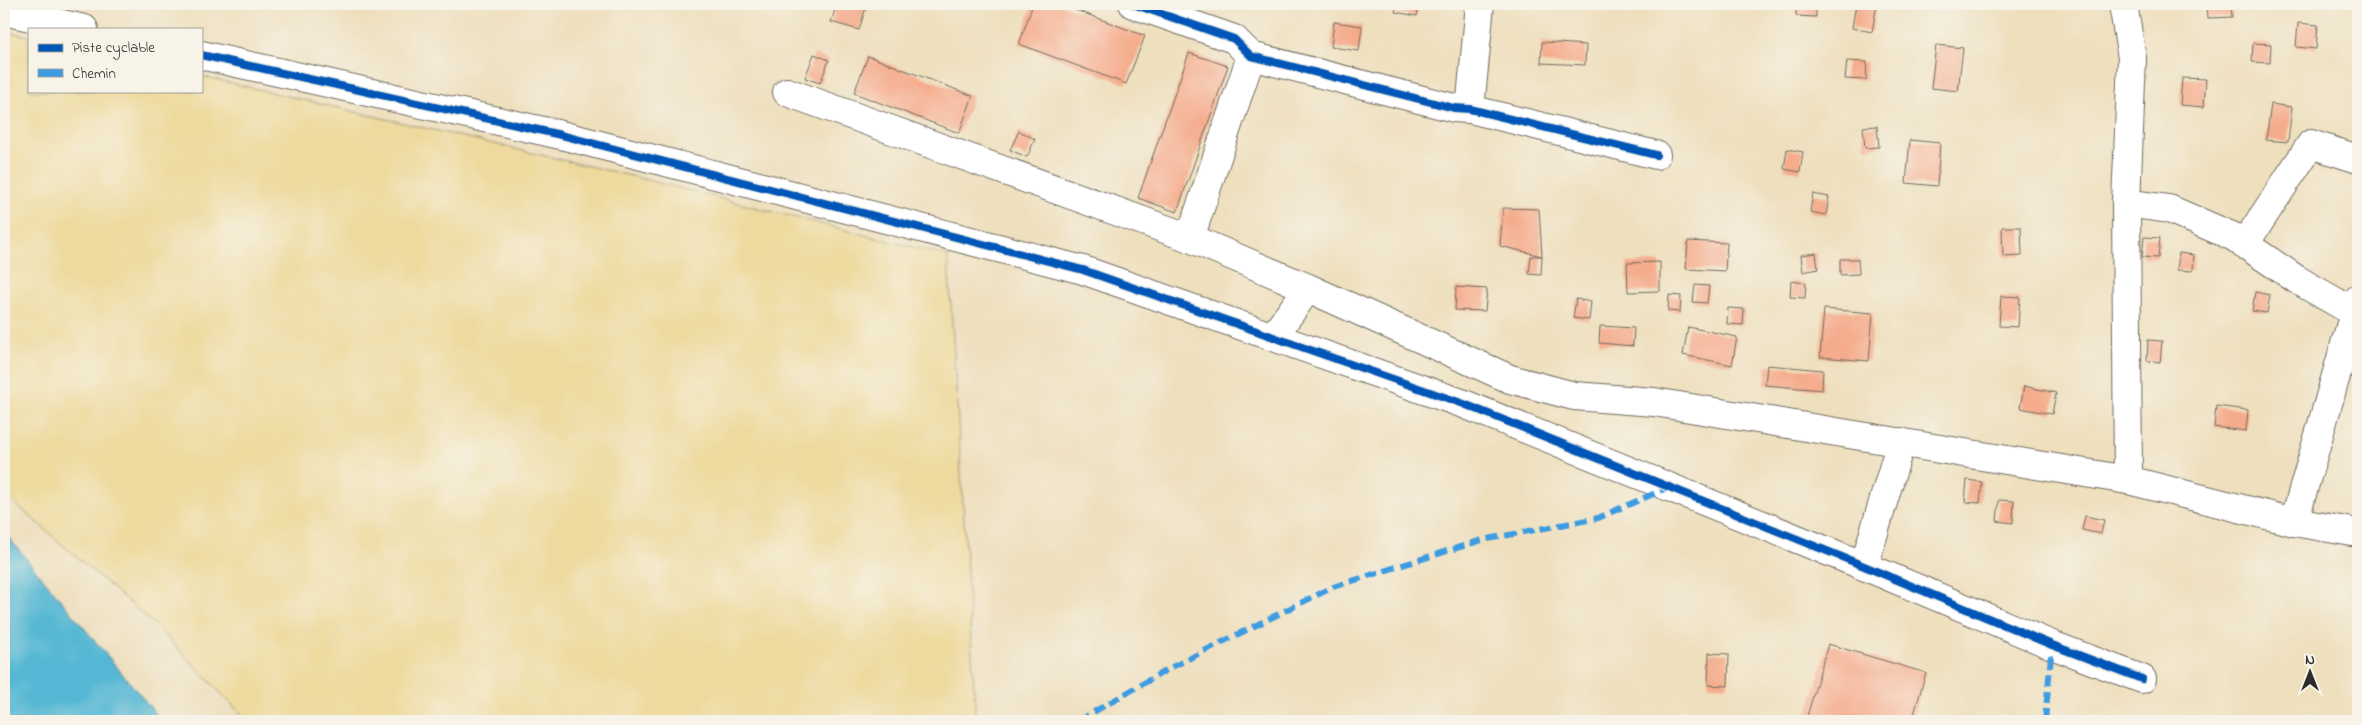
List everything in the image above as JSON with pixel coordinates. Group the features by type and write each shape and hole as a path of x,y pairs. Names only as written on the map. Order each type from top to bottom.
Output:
{"street":[{"path":"1133,4 1234,39 1251,56 1454,108 1470,110 1656,155"},
{"path":"1470,110 1480,4"},
{"path":"2123,4 2132,58 2126,203 2128,480"},
{"path":"4,11 80,28"},
{"path":"202,55 561,135 1083,270 1464,404 1864,566 2052,645 2142,678"},
{"path":"1190,238 1251,56"},
{"path":"787,92 1190,238 1308,288 1510,379 1574,396 1654,402 2128,480 2294,522 2358,533"},
{"path":"2244,245 2312,144 2358,159"},
{"path":"2126,203 2169,209 2234,237 2296,279 2356,306 2294,522"},
{"path":"1273,337 1308,288"},
{"path":"1864,566 1901,442"}],"sand":[{"path":"4,31 28,36 28,92 202,92 202,76 627,175 948,256 976,721 248,721 154,624 4,494"}],"water":[{"path":"4,532 162,721 4,721"}],"building":[{"path":"837,4 867,4 859,30 831,22"},
{"path":"1033,4 1060,4 1145,36 1126,84 1019,44"},
{"path":"1397,4 1419,4 1417,16 1395,12"},
{"path":"1796,4 1816,4 1816,17 1796,16"},
{"path":"1856,4 1877,4 1872,32 1852,28"},
{"path":"2207,4 2231,4 2232,17 2208,18"},
{"path":"1334,22 1362,26 1359,51 1331,47"},
{"path":"2298,23 2318,25 2316,49 2296,47"},
{"path":"1542,42 1586,45 1585,65 1541,63"},
{"path":"2253,43 2271,44 2270,63 2252,62"},
{"path":"1936,45 1963,48 1958,91 1931,88"},
{"path":"1189,53 1228,66 1177,212 1138,198"},
{"path":"814,54 829,60 820,83 805,78"},
{"path":"868,56 973,96 959,133 854,93"},
{"path":"1847,61 1867,62 1866,80 1845,79"},
{"path":"2182,78 2206,79 2204,107 2180,105"},
{"path":"2271,104 2292,107 2288,142 2266,140"},
{"path":"1877,126 1879,147 1865,148 1863,127"},
{"path":"1019,131 1035,139 1027,157 1010,150"},
{"path":"1910,140 1940,143 1937,186 1906,183"},
{"path":"1787,149 1803,152 1800,172 1784,169"},
{"path":"1813,194 1829,197 1826,215 1810,212"},
{"path":"1503,208 1539,209 1542,256 1500,246"},
{"path":"2002,227 2021,227 2022,256 2003,257"},
{"path":"2144,237 2160,238 2158,258 2142,257"},
{"path":"1688,241 1727,243 1725,271 1686,269"},
{"path":"1816,253 1818,269 1803,272 1801,255"},
{"path":"2179,253 2194,255 2193,271 2177,270"},
{"path":"1531,256 1542,256 1541,275 1529,274"},
{"path":"1840,259 1858,259 1859,274 1840,275"},
{"path":"1660,262 1660,291 1628,292 1627,263"},
{"path":"1791,281 1806,283 1805,298 1790,297"},
{"path":"1695,285 1709,286 1707,303 1693,302"},
{"path":"1456,287 1487,289 1485,311 1455,310"},
{"path":"2255,292 2270,295 2267,313 2252,311"},
{"path":"1669,295 1681,296 1680,312 1668,311"},
{"path":"2001,296 2020,297 2018,327 1999,326"},
{"path":"1576,299 1591,302 1589,320 1573,318"},
{"path":"1728,308 1744,309 1743,325 1727,324"},
{"path":"1824,309 1873,313 1869,361 1820,357"},
{"path":"1600,326 1634,328 1633,346 1599,343"},
{"path":"1688,327 1737,337 1732,365 1683,355"},
{"path":"2148,340 2162,341 2160,362 2147,361"},
{"path":"2351,355 2358,356 2358,372 2349,371"},
{"path":"1767,365 1823,370 1822,390 1765,385"},
{"path":"2024,386 2056,393 2052,414 2020,408"},
{"path":"2216,406 2248,410 2246,431 2214,427"},
{"path":"1967,480 1982,482 1980,503 1965,502"},
{"path":"1999,500 2014,501 2013,523 1997,521"},
{"path":"2085,516 2104,520 2101,534 2082,530"},
{"path":"1828,644 1926,673 1912,721 1806,720"},
{"path":"1709,653 1729,654 1728,686 1708,685"}],"marked path":[{"path":"1078,721 1170,668 1333,587 1482,540 1598,518 1669,487"},
{"path":"2045,721 2052,645"}],"cycle path":[{"path":"1133,4 1234,39 1251,56 1454,108 1470,109 1656,155"},
{"path":"202,55 561,135 1083,270 1464,404 1864,566 2052,645 2142,679"}]}
